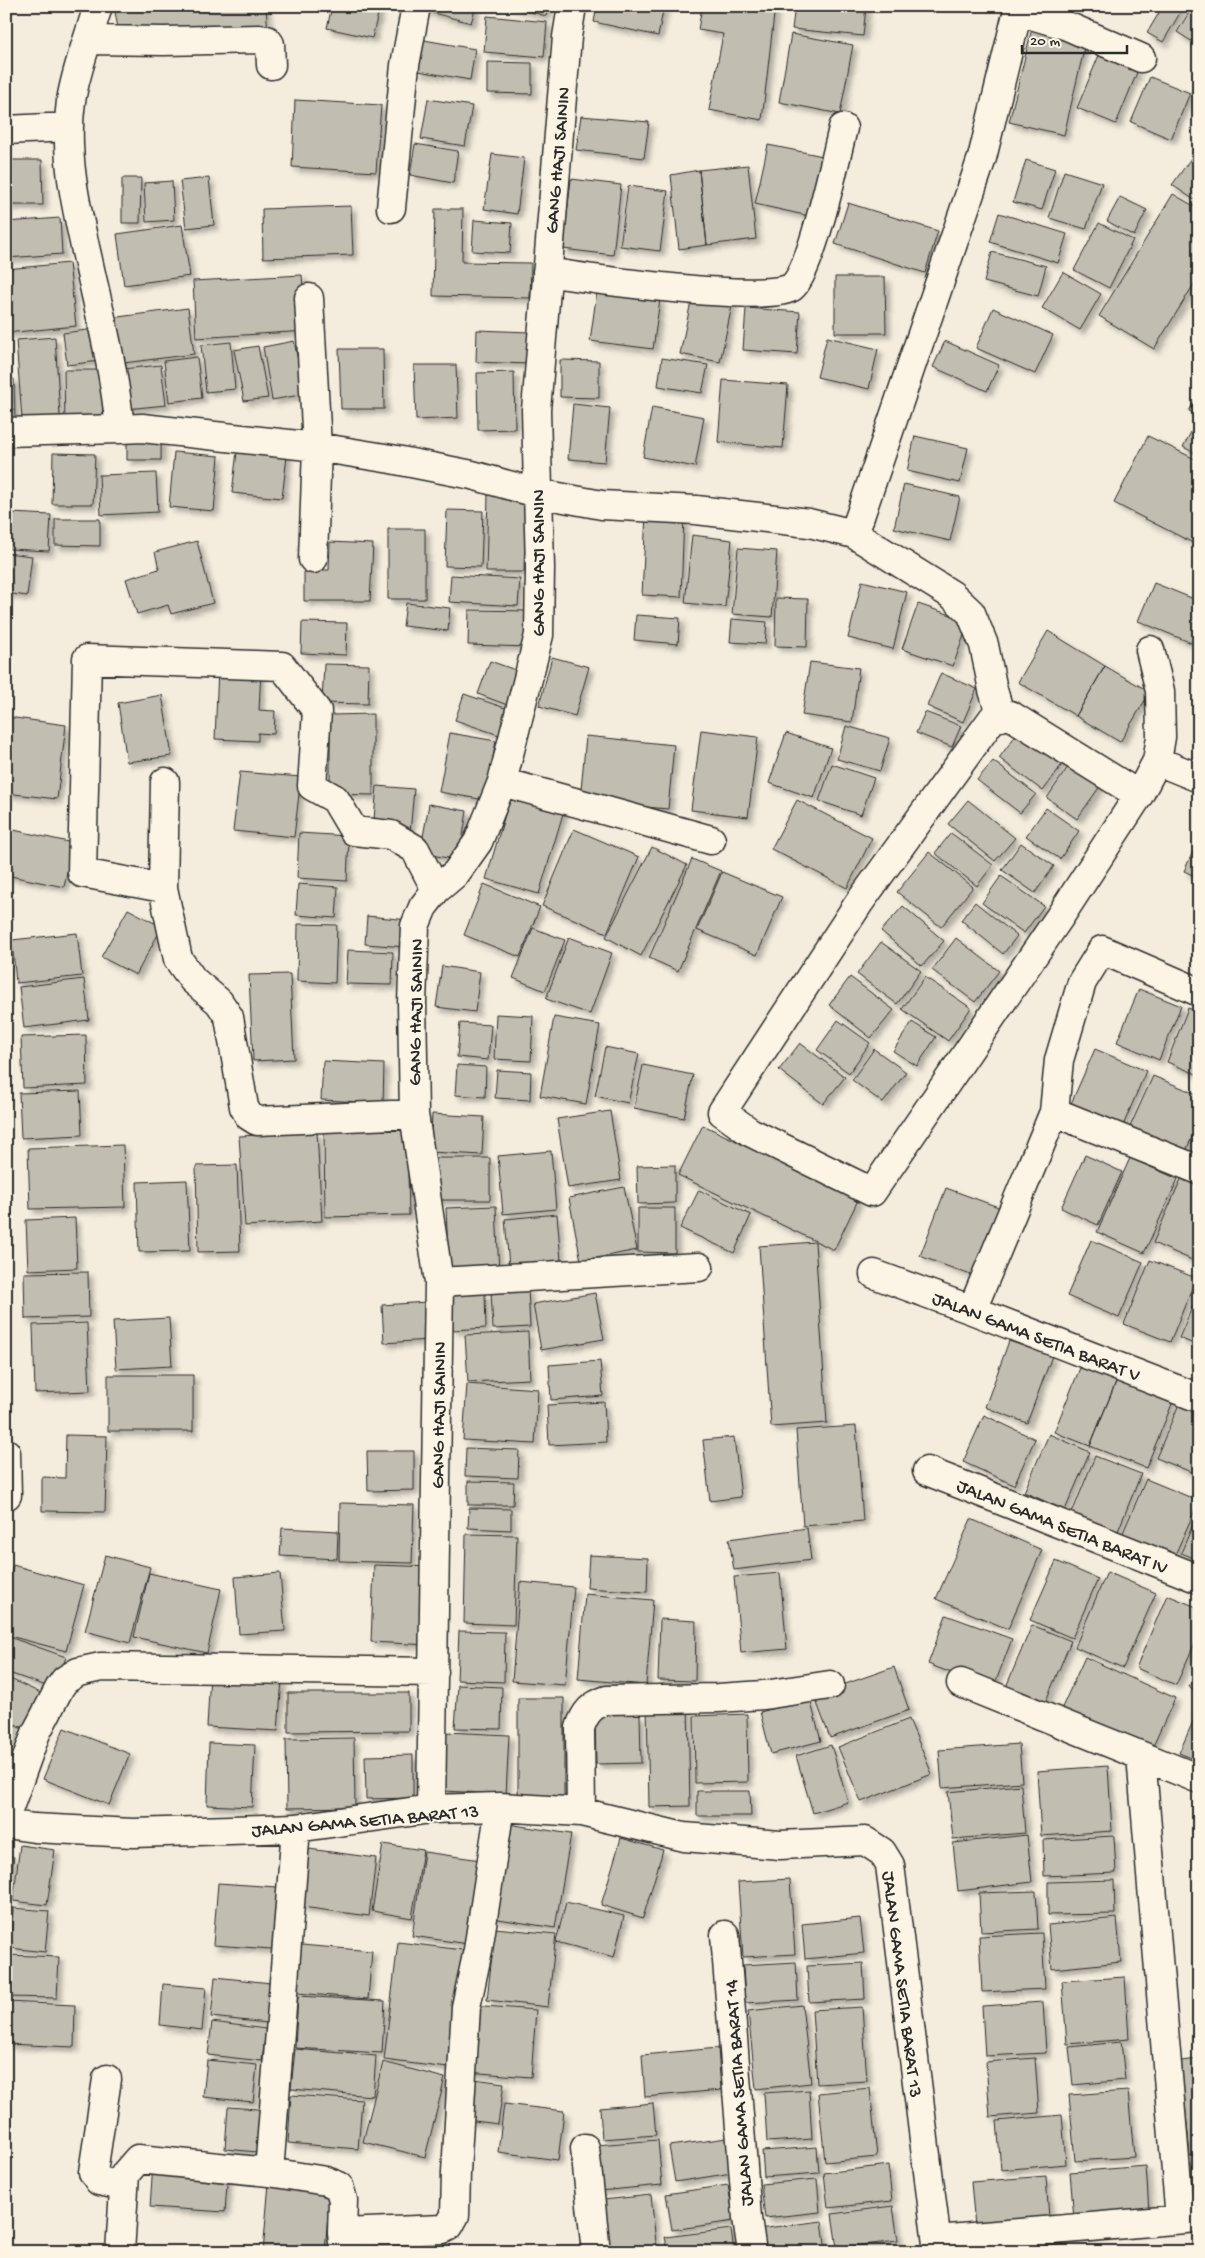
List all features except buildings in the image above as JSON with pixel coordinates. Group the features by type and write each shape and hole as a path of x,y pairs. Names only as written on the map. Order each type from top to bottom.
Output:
{"street":[{"path":"98,6 71,101 69,127 74,200 102,319 120,429"},
{"path":"392,208 405,65 416,6"},
{"name":"GANG HAJI SAININ","path":"430,1809 434,1672 439,1282 414,1114 412,1002 415,926 423,907 436,890 456,873 478,842 502,782 539,635 540,568 536,410 546,272 567,37 572,6"},
{"path":"854,534 982,158 1019,9 1065,25 1141,58"},
{"path":"88,40 260,39 267,40 270,44 271,65"},
{"path":"6,130 69,127"},
{"path":"546,272 666,287 762,293 781,292 793,287 803,270 816,234 843,128"},
{"path":"308,298 317,447 313,559"},
{"path":"6,432 142,428 317,447 472,475 537,493 602,505 696,510 809,523 854,534 952,595 971,613 984,645 993,690 1001,717"},
{"path":"1139,795 1010,715 994,718 859,903 722,1112 750,1132 872,1192 1059,918 1139,795 1157,761 1161,737 1160,691 1150,650"},
{"path":"163,888 82,873 87,659 282,666 317,711 312,786 335,799 354,831 391,835 415,849 436,890"},
{"path":"1157,761 1199,778"},
{"path":"165,782 163,888 178,959 193,980 219,1002 229,1017 244,1107 248,1116 257,1121 414,1114"},
{"path":"502,782 711,840"},
{"path":"972,1310 1054,1112 1059,1060 1064,1042 1082,982 1102,950 1199,992"},
{"path":"1054,1112 1199,1170"},
{"path":"439,1282 699,1267"},
{"name":"JALAN GAMA SETIA BARAT V","path":"874,1274 1199,1398"},
{"path":"6,1454 8,1495"},
{"name":"JALAN GAMA SETIA BARAT IV","path":"927,1471 1199,1579"},
{"path":"6,1816 28,1753 56,1693 65,1680 86,1669 434,1672"},
{"path":"961,1683 1199,1779"},
{"path":"581,1812 580,1728 584,1717 597,1704 607,1700 718,1698 764,1695 830,1685"},
{"path":"937,2246 1190,2218 1141,1756"},
{"path":"120,2252 125,2174 138,2159 269,2172 326,2181 339,2186 344,2200 343,2242 443,2229 449,2226 455,2215 466,2007 478,1950 500,1807"},
{"name":"JALAN GAMA SETIA BARAT 13","path":"6,1824 34,1828 133,1833 296,1828 430,1809 500,1807 581,1812 684,1837 780,1845 865,1841 882,1852 890,1865 937,2246"},
{"path":"269,2172 296,1828"},
{"name":"JALAN GAMA SETIA BARAT 14","path":"725,1935 747,2218 752,2252"},
{"path":"107,2079 93,2172 100,2181 123,2186"},
{"path":"585,2148 596,2252"}]}
